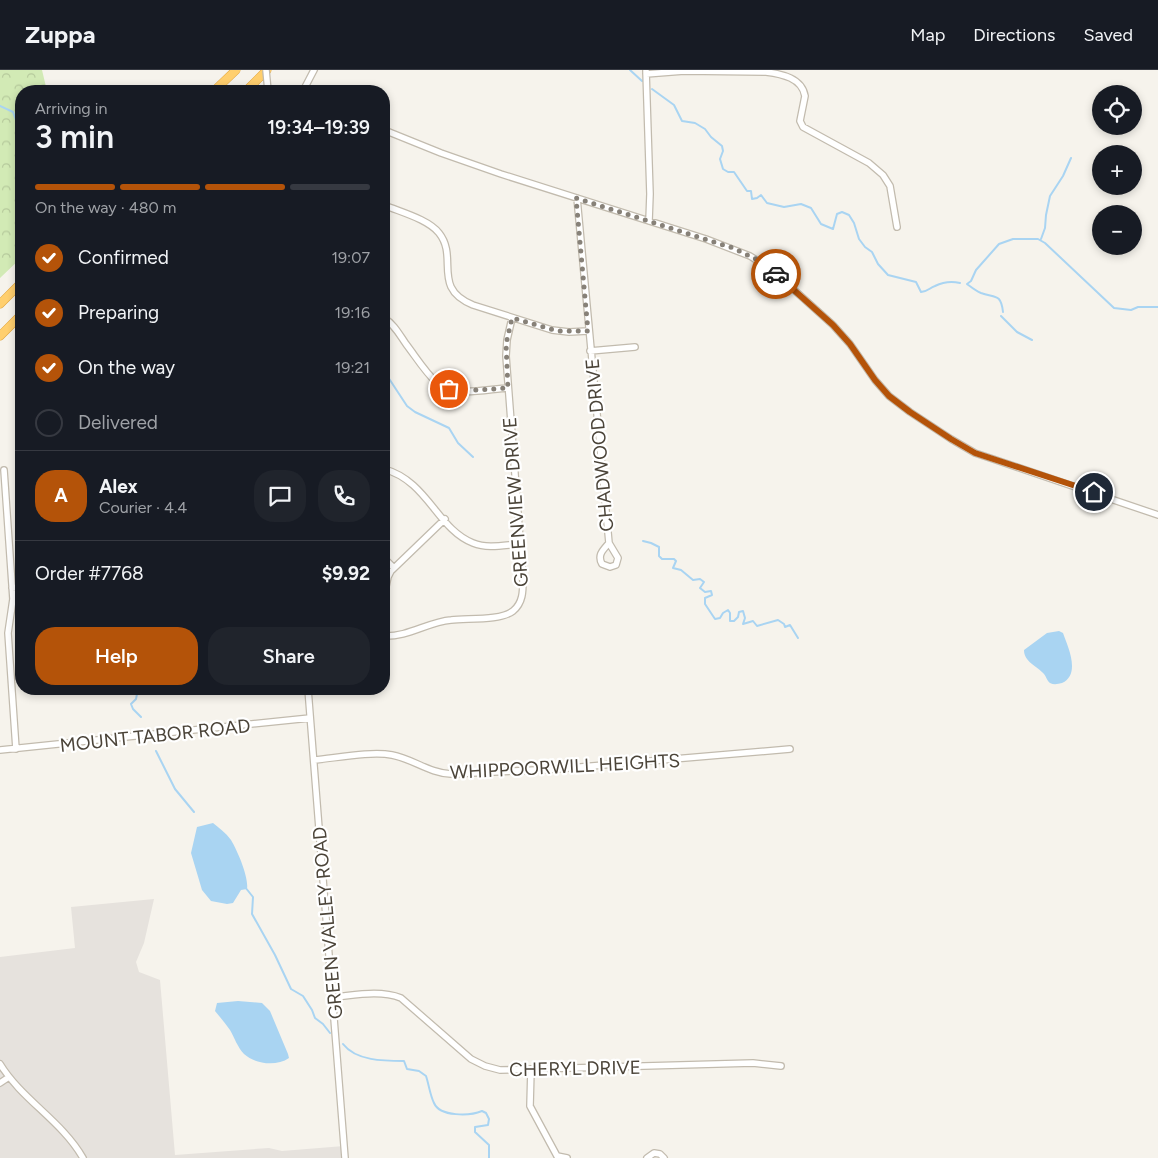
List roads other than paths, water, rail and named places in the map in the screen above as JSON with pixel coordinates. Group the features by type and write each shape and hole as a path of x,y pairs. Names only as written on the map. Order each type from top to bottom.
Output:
{"highway":[{"path":"220,85 236,70"},
{"path":"252,85 267,70"},
{"path":"0,304 15,289"},
{"path":"0,336 15,321"}],"street":[{"path":"267,70 268,85"},
{"path":"306,85 314,70"},
{"path":"649,221 650,194 646,72 766,72 791,78 800,84 805,92 800,120 803,127 869,163 883,175 890,186 897,227"},
{"path":"390,132 450,156 733,248 750,256 772,270 833,325 850,344 875,380 889,396 967,449 1158,515"},
{"name":"CHADWOOD DRIVE","path":"576,198 609,542"},
{"path":"390,207 423,221 438,231 446,248 449,282 457,296 473,306 558,331 588,331"},
{"name":"GREENVIEW DRIVE","path":"390,636 400,636 434,623 450,620 499,616 510,612 518,604 522,592 520,544 506,344 512,318"},
{"path":"390,324 438,384 455,391 508,388"},
{"path":"590,351 635,347"},
{"path":"4,470 12,588 12,613 8,633 16,749"},
{"path":"390,471 412,483 458,534 474,543 489,546 520,544"},
{"path":"390,574 444,520"},
{"path":"390,564 394,568"},
{"name":"GREEN VALLEY ROAD","path":"308,695 334,997 345,1158"},
{"name":"MOUNT TABOR ROAD","path":"0,750 310,718"},
{"name":"WHIPPOORWILL HEIGHTS","path":"314,760 386,754 402,758 434,772 451,774 556,769 790,750"},
{"name":"CHERYL DRIVE","path":"334,997 381,993 401,998 471,1059 485,1066 500,1070 753,1063 781,1066"},
{"path":"0,1064 9,1077 64,1134 83,1158"},
{"path":"531,1070 530,1106 557,1156 567,1158"},
{"path":"0,1083 9,1077"},
{"path":"647,1158 654,1152 664,1158"}],"water":[{"path":"1059,631 1063,633 1068,645 1072,667 1068,679 1062,683 1052,684 1044,674 1028,661 1024,650 1047,633"},
{"path":"213,823 231,840 246,878 247,889 241,890 233,903 227,904 211,901 202,890 191,853 197,827"},
{"path":"238,1001 262,1003 270,1011 289,1058 278,1063 266,1063 254,1060 244,1054 230,1030 215,1011 217,1003"}],"waterway":[{"path":"630,70 642,81"},
{"path":"652,89 674,105 682,121 695,123 705,129 722,146 723,151 720,159 723,169 728,172 734,172 747,191 751,191 752,199 761,195 767,203 784,207 801,204 811,208 821,224 833,229 837,214 842,212 849,215 854,223 859,239 872,252 878,264 888,275 916,282 921,292 944,283 960,283"},
{"path":"0,106 13,112 15,117"},
{"path":"1041,239 1045,228 1050,196 1063,176 1071,158"},
{"path":"1003,312 999,299 979,292 967,284 971,281 976,270 999,244 1013,239 1038,239 1045,243 1114,308 1131,310 1138,307 1158,307"},
{"path":"1001,316 1017,332 1032,340"},
{"path":"390,380 407,406 415,412 449,428 458,443 473,457"},
{"path":"643,541 659,547 659,556 662,559 674,559 676,561 673,568 681,570 693,580 700,579 704,582 700,588 705,592 711,591 712,595 705,598 705,604 715,619 720,618 728,610 730,621 734,621 738,617 739,612 743,611 745,618 743,624 753,621 757,626 778,620 785,627 790,625 798,638"},
{"path":"137,695 131,704 141,717"},
{"path":"156,751 175,789 194,812"},
{"path":"245,887 253,897 252,914 291,989 303,996 315,1018 330,1033"},
{"path":"343,1044 355,1054 363,1057 404,1061 407,1069 419,1071 426,1076 431,1097 437,1108 442,1111 456,1114 470,1114 482,1111 486,1113 489,1119 488,1125 475,1127 475,1132 489,1145 489,1158"}]}
